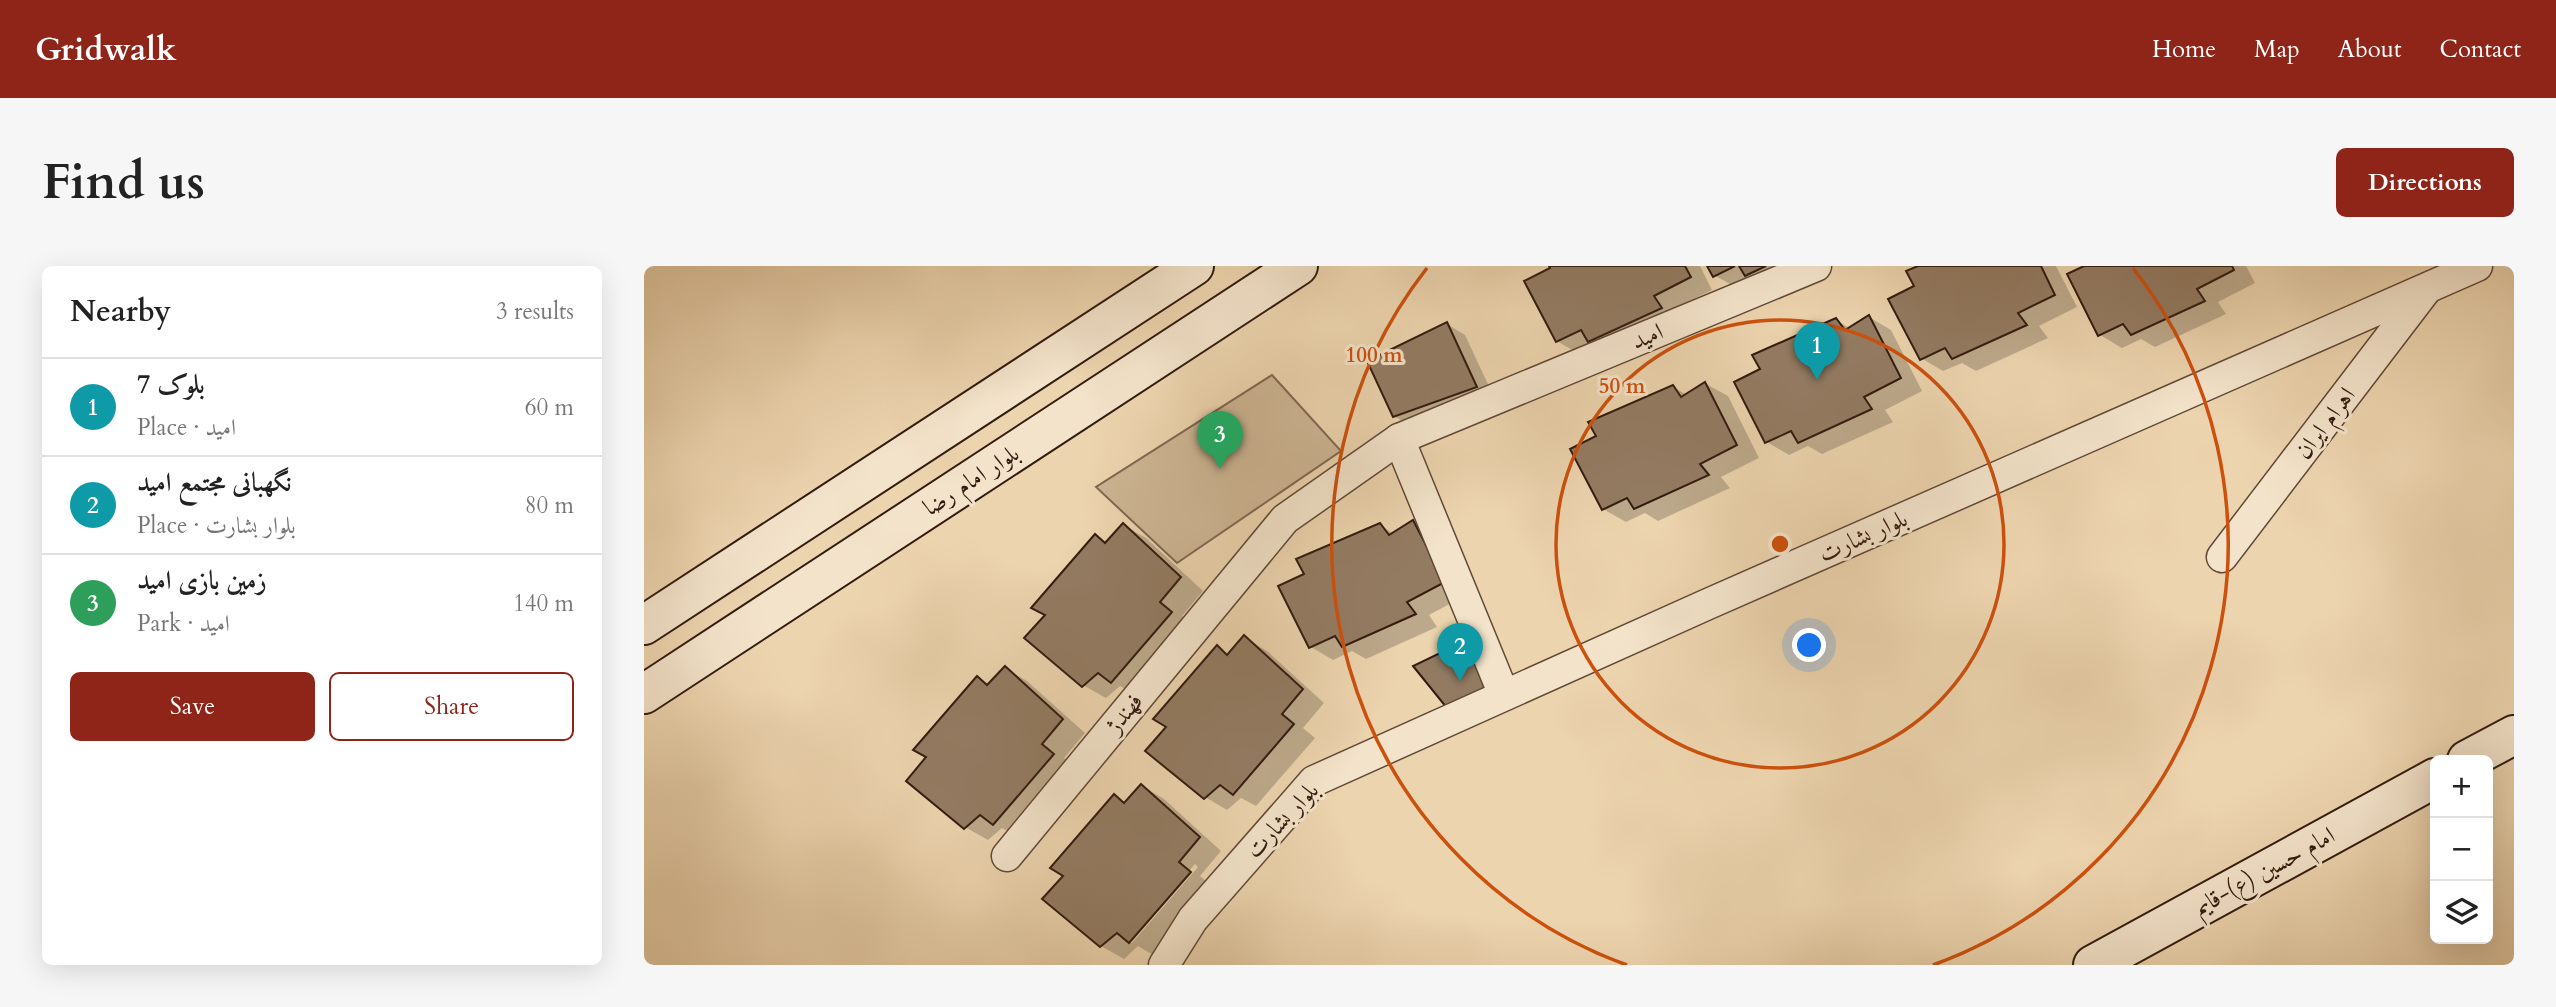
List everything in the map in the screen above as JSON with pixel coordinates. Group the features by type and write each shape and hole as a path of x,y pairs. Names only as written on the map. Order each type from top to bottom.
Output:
{"street":[{"path":"644,625 1194,266"},
{"name":"بلوار امام رضا","path":"644,694 1298,266"},
{"name":"امید","path":"1240,570 1285,519 1399,439 1816,266"},
{"name":"بلوار بشارت","path":"1164,965 1193,919 1314,781 2477,266"},
{"name":"اهرام ایران","path":"2222,557 2427,288"},
{"path":"1399,439 1504,695"},
{"name":"فهندژ","path":"1007,856 1240,570"},
{"path":"2476,755 2514,735"},
{"name":"امام حسین (ع)-قایم","path":"2093,965 2430,781"}],"shaded area":[{"path":"1272,375 1341,451 1177,563 1096,487"}],"building":[{"path":"1549,266 1685,266 1691,277 1654,296 1662,308 1588,342 1581,330 1556,342 1524,281 1550,268"},
{"path":"1707,266 1735,266 1713,277"},
{"path":"1739,266 1766,266 1745,276"},
{"path":"1918,266 2041,266 2055,295 2018,313 2027,325 1952,359 1945,348 1920,360 1888,299 1914,286 1906,271"},
{"path":"2084,266 2232,266 2234,270 2197,289 2205,301 2131,335 2123,324 2098,336 2067,274"},
{"path":"1869,315 1901,378 1864,397 1872,409 1798,443 1791,431 1765,443 1734,382 1760,369 1752,355 1836,318 1845,330"},
{"path":"1447,322 1477,387 1393,417 1367,361"},
{"path":"1705,382 1737,445 1700,464 1709,475 1634,509 1627,498 1602,510 1570,449 1596,436 1588,422 1673,385 1681,397"},
{"path":"1413,520 1445,582 1407,602 1416,614 1342,647 1335,636 1309,648 1278,586 1304,574 1296,559 1380,523 1389,535"},
{"path":"1123,523 1181,577 1160,602 1172,612 1111,683 1098,673 1082,687 1024,638 1045,615 1031,608 1095,534 1105,543"},
{"path":"1244,635 1303,689 1282,714 1294,724 1233,795 1220,785 1204,799 1145,751 1166,727 1153,719 1217,645 1227,655"},
{"path":"1467,640 1504,695 1455,718 1413,666"},
{"path":"1005,666 1063,719 1042,744 1054,754 993,825 980,815 964,829 906,781 926,757 913,750 977,676 987,685"},
{"path":"1141,784 1200,837 1179,862 1191,872 1129,943 1117,933 1100,947 1042,899 1063,876 1050,868 1114,794 1124,803"}],"place":[{"name":"بلوک 7","path":"1817,380"},
{"name":"زمین بازی امید","path":"1220,469"},
{"name":"نگهبانی مجتمع امید","path":"1460,681"}]}
